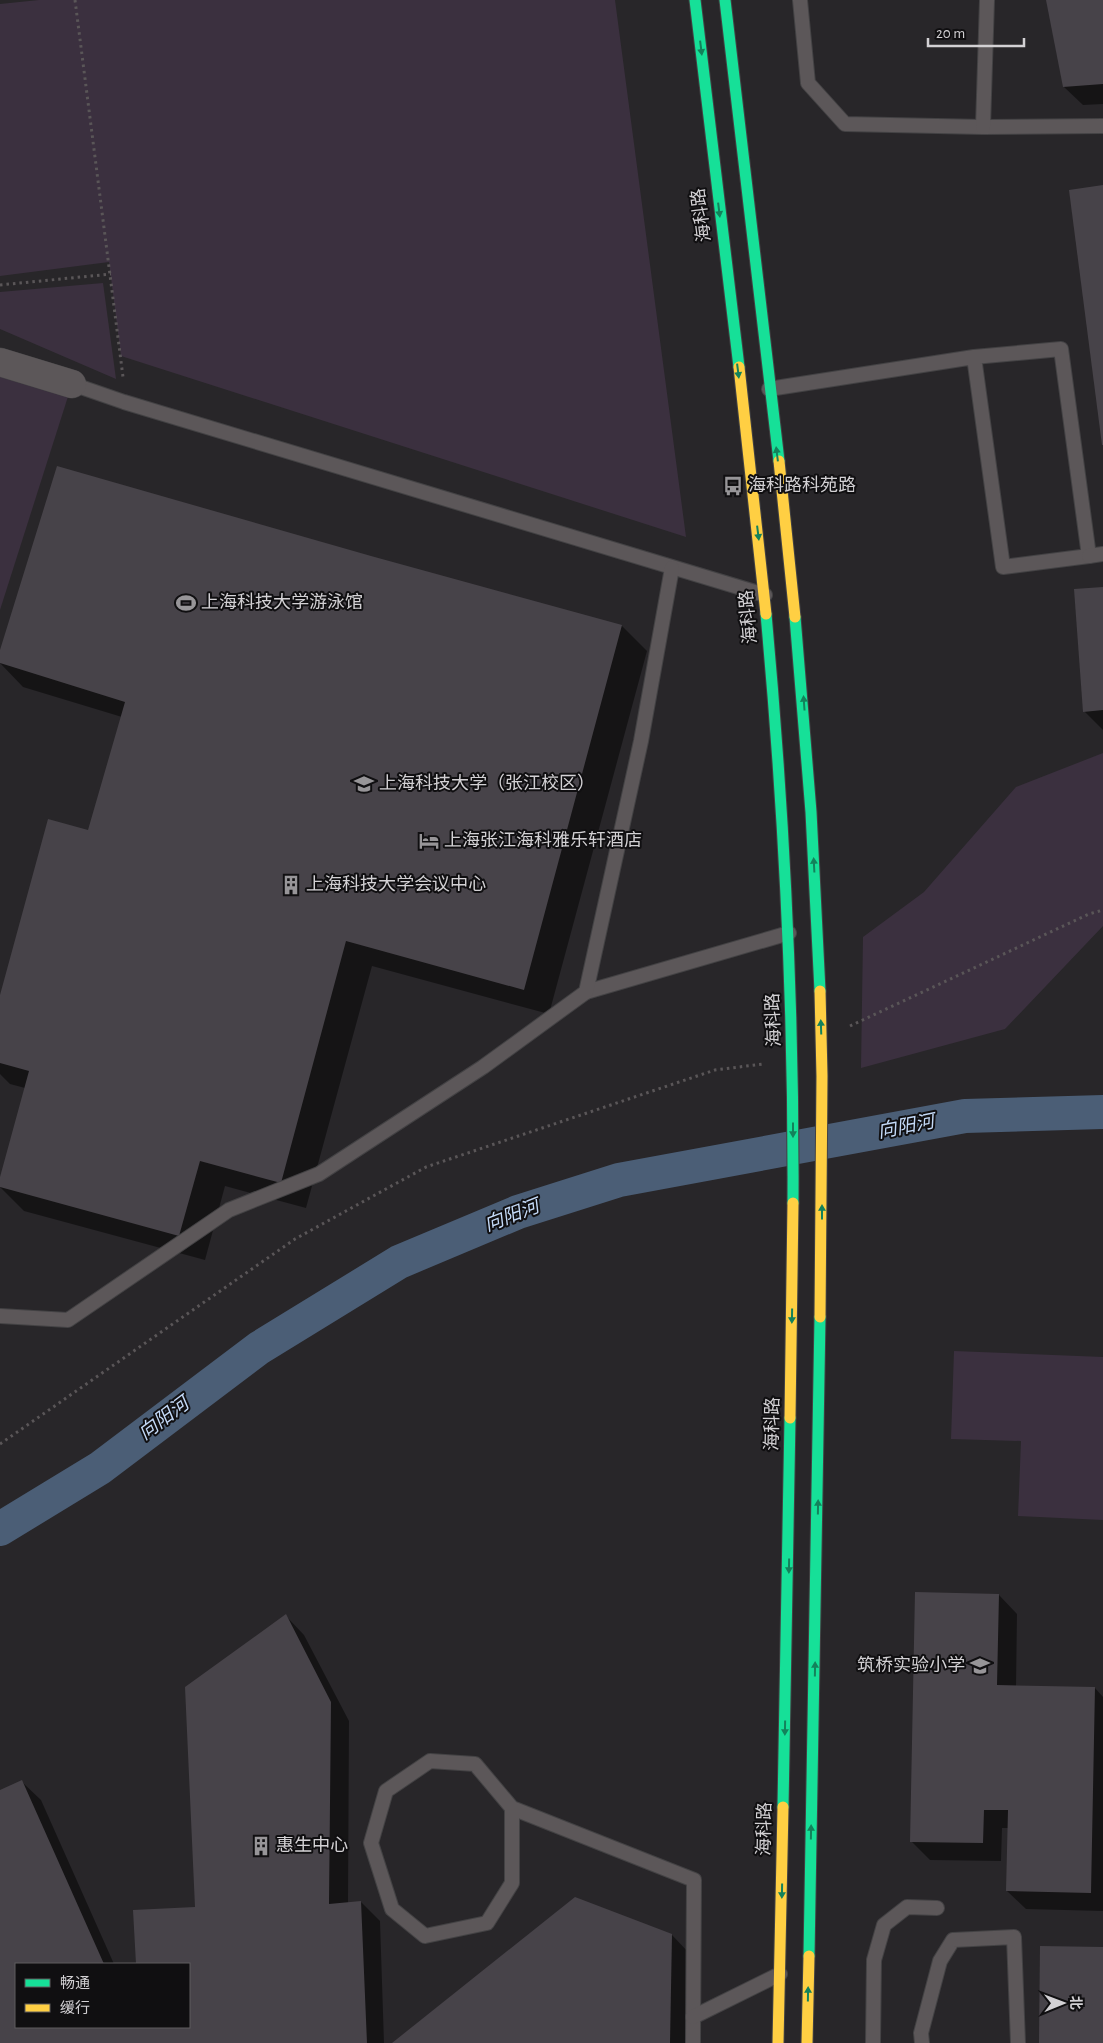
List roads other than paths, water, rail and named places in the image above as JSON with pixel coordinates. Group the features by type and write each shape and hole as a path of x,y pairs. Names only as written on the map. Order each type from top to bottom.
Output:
{"street":[{"name":"海科路","path":"695,0 765,595 783,814 789,933 794,1081 793,1267 778,2043"},
{"path":"725,0 790,559 802,684 811,812 821,1040 821,1261 807,2043"},
{"path":"0,362 72,384"}],"lane":[{"path":"800,0 808,83 845,124 983,127 1103,126"},
{"path":"983,127 987,0"},
{"path":"769,389 974,358 1061,349 1096,555 1003,567 974,358"},
{"path":"72,384 124,402 765,595"},
{"path":"586,992 641,741 672,568"},
{"path":"0,1316 68,1320 229,1210 319,1174 482,1067 586,992 789,933"},
{"path":"512,1808 512,1883 487,1923 425,1936 392,1909 371,1842 386,1791 430,1761 475,1764 512,1808 694,1880 693,2043"},
{"path":"874,2043 874,1960 884,1924 907,1907 937,1908"},
{"path":"922,2043 921,2033 940,1961 953,1940 1014,1937 1018,2043"},
{"path":"693,2017 780,1974"}],"waterway":[{"name":"向阳河","path":"0,1529 100,1468 259,1348 399,1262 518,1212 619,1180 965,1116 1103,1112"}],"place":[{"name":"海科路科苑路","path":"733,486"},
{"name":"上海科技大学游泳馆","path":"186,603"},
{"name":"上海科技大学（张江校区）","path":"364,784"},
{"name":"上海张江海科雅乐轩酒店","path":"429,841"},
{"name":"上海科技大学会议中心","path":"291,885"},
{"name":"筑桥实验小学","path":"980,1666"},
{"name":"惠生中心","path":"261,1846"}]}
